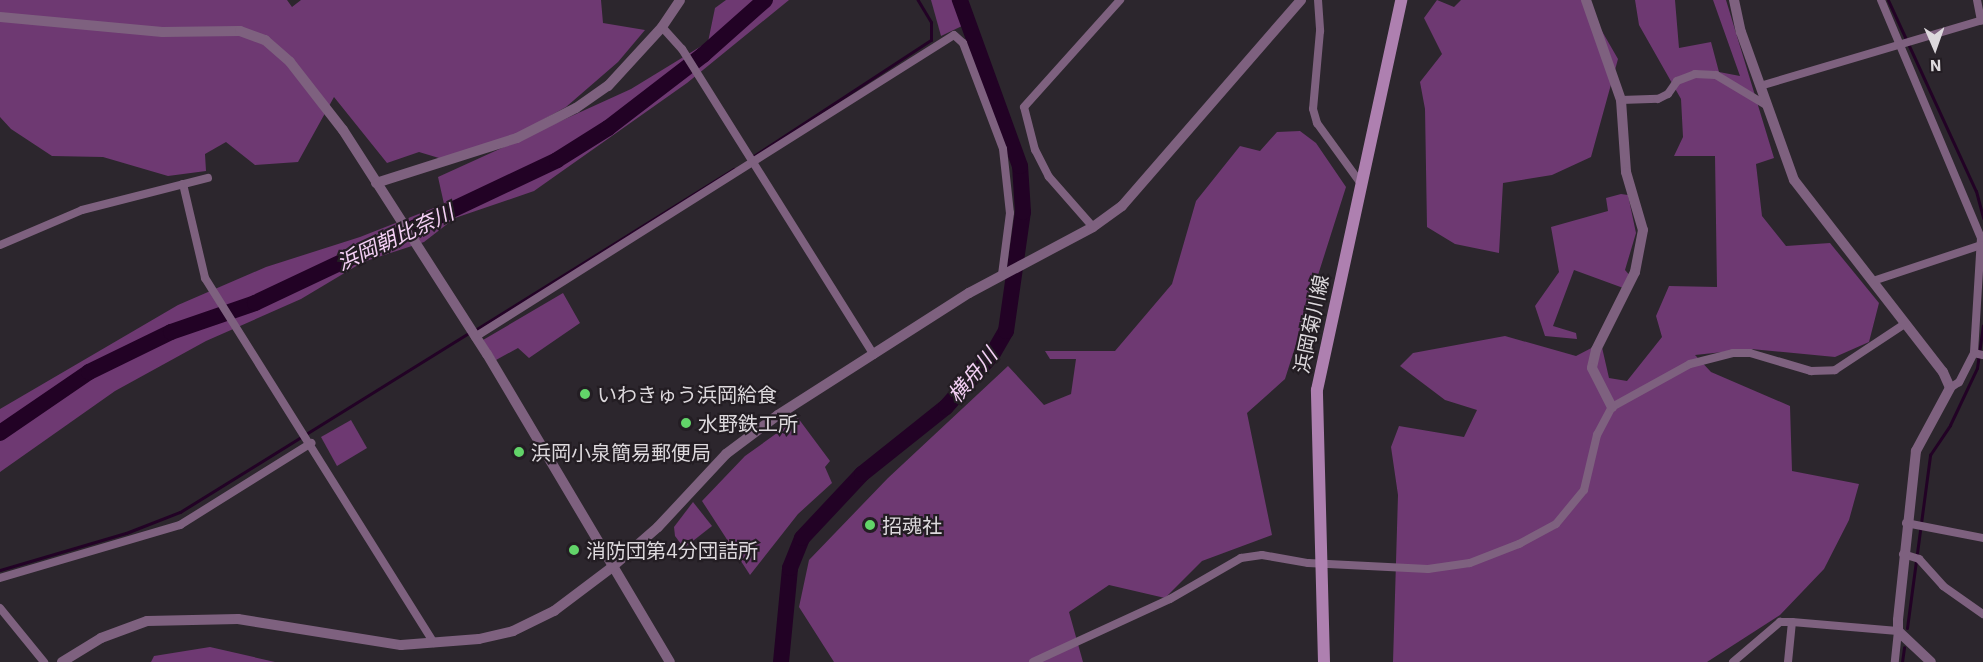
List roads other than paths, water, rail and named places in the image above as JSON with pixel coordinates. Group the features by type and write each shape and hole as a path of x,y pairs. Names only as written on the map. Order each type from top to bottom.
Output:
{"main road":[{"name":"浜岡菊川線","path":"1324,662 1317,390 1401,0"}],"street":[{"path":"376,183 544,126 608,86 662,27 680,0"},
{"path":"1093,227 1049,177 1035,150 1024,106 1120,0"},
{"path":"62,662 101,638 147,621 194,618 238,619 401,645 434,644 513,631 554,611 611,568 658,527 726,454 778,415 1002,275 1093,227 1148,180 1301,0"},
{"path":"1318,0 1313,109 1317,123 1362,185"},
{"path":"1586,0 1621,100 1626,172 1643,230 1635,272 1596,350 1592,368 1612,407"},
{"path":"1734,0 1766,105 1794,180 1943,372 1950,388"},
{"path":"1881,0 1982,240 1978,354 1959,382 1950,388 1916,451 1896,662"},
{"path":"1760,86 1982,21 1977,0"},
{"path":"0,16 162,32 252,34 265,40 305,78 473,333 611,568 670,662"},
{"path":"662,27 682,49 874,355"},
{"path":"473,333 954,35 963,43 1003,149 1010,213 1002,275"},
{"path":"1621,100 1658,99 1668,94 1677,81 1695,74 1716,75 1766,105"},
{"path":"0,245 82,210 208,178"},
{"path":"183,184 205,278 311,443 434,644"},
{"path":"1873,281 1982,240"},
{"path":"1033,662 1170,599 1241,558 1262,555 1388,569 1451,568 1519,544 1556,524 1584,490 1597,435 1612,407 1690,364 1733,354 1750,353 1811,372 1835,370 1906,323"},
{"path":"0,578 180,525 311,443"},
{"path":"1909,524 1983,538"},
{"path":"1906,555 1919,559 1943,586 1983,614"},
{"path":"0,608 44,662"},
{"path":"1733,662 1780,622 1792,622 1898,631 1931,662"},
{"path":"1788,662 1792,622"}],"waterway":[{"name":"浜岡朝比奈川","path":"0,433 89,372 171,332 255,303 557,160 608,128 703,55 765,0"},
{"path":"752,157 931,40 931,22 918,0"},
{"name":"横舟川","path":"781,662 790,568 802,538 862,474 946,407 992,355 1006,331 1023,212 1020,166 960,0"},
{"path":"1888,0 1976,191 1983,218"},
{"path":"475,330 734,169"},
{"path":"1907,628 1930,455 1950,425 1977,368 1983,325"},
{"path":"0,570 126,533 180,512 469,333"},
{"path":"1902,662 1904,647"}],"place":[{"name":"いわきゅう浜岡給食","path":"585,394"},
{"name":"水野鉄工所","path":"686,423"},
{"name":"浜岡小泉簡易郵便局","path":"519,452"},
{"name":"招魂社","path":"870,525"},
{"name":"消防団第4分団詰所","path":"574,550"}]}
